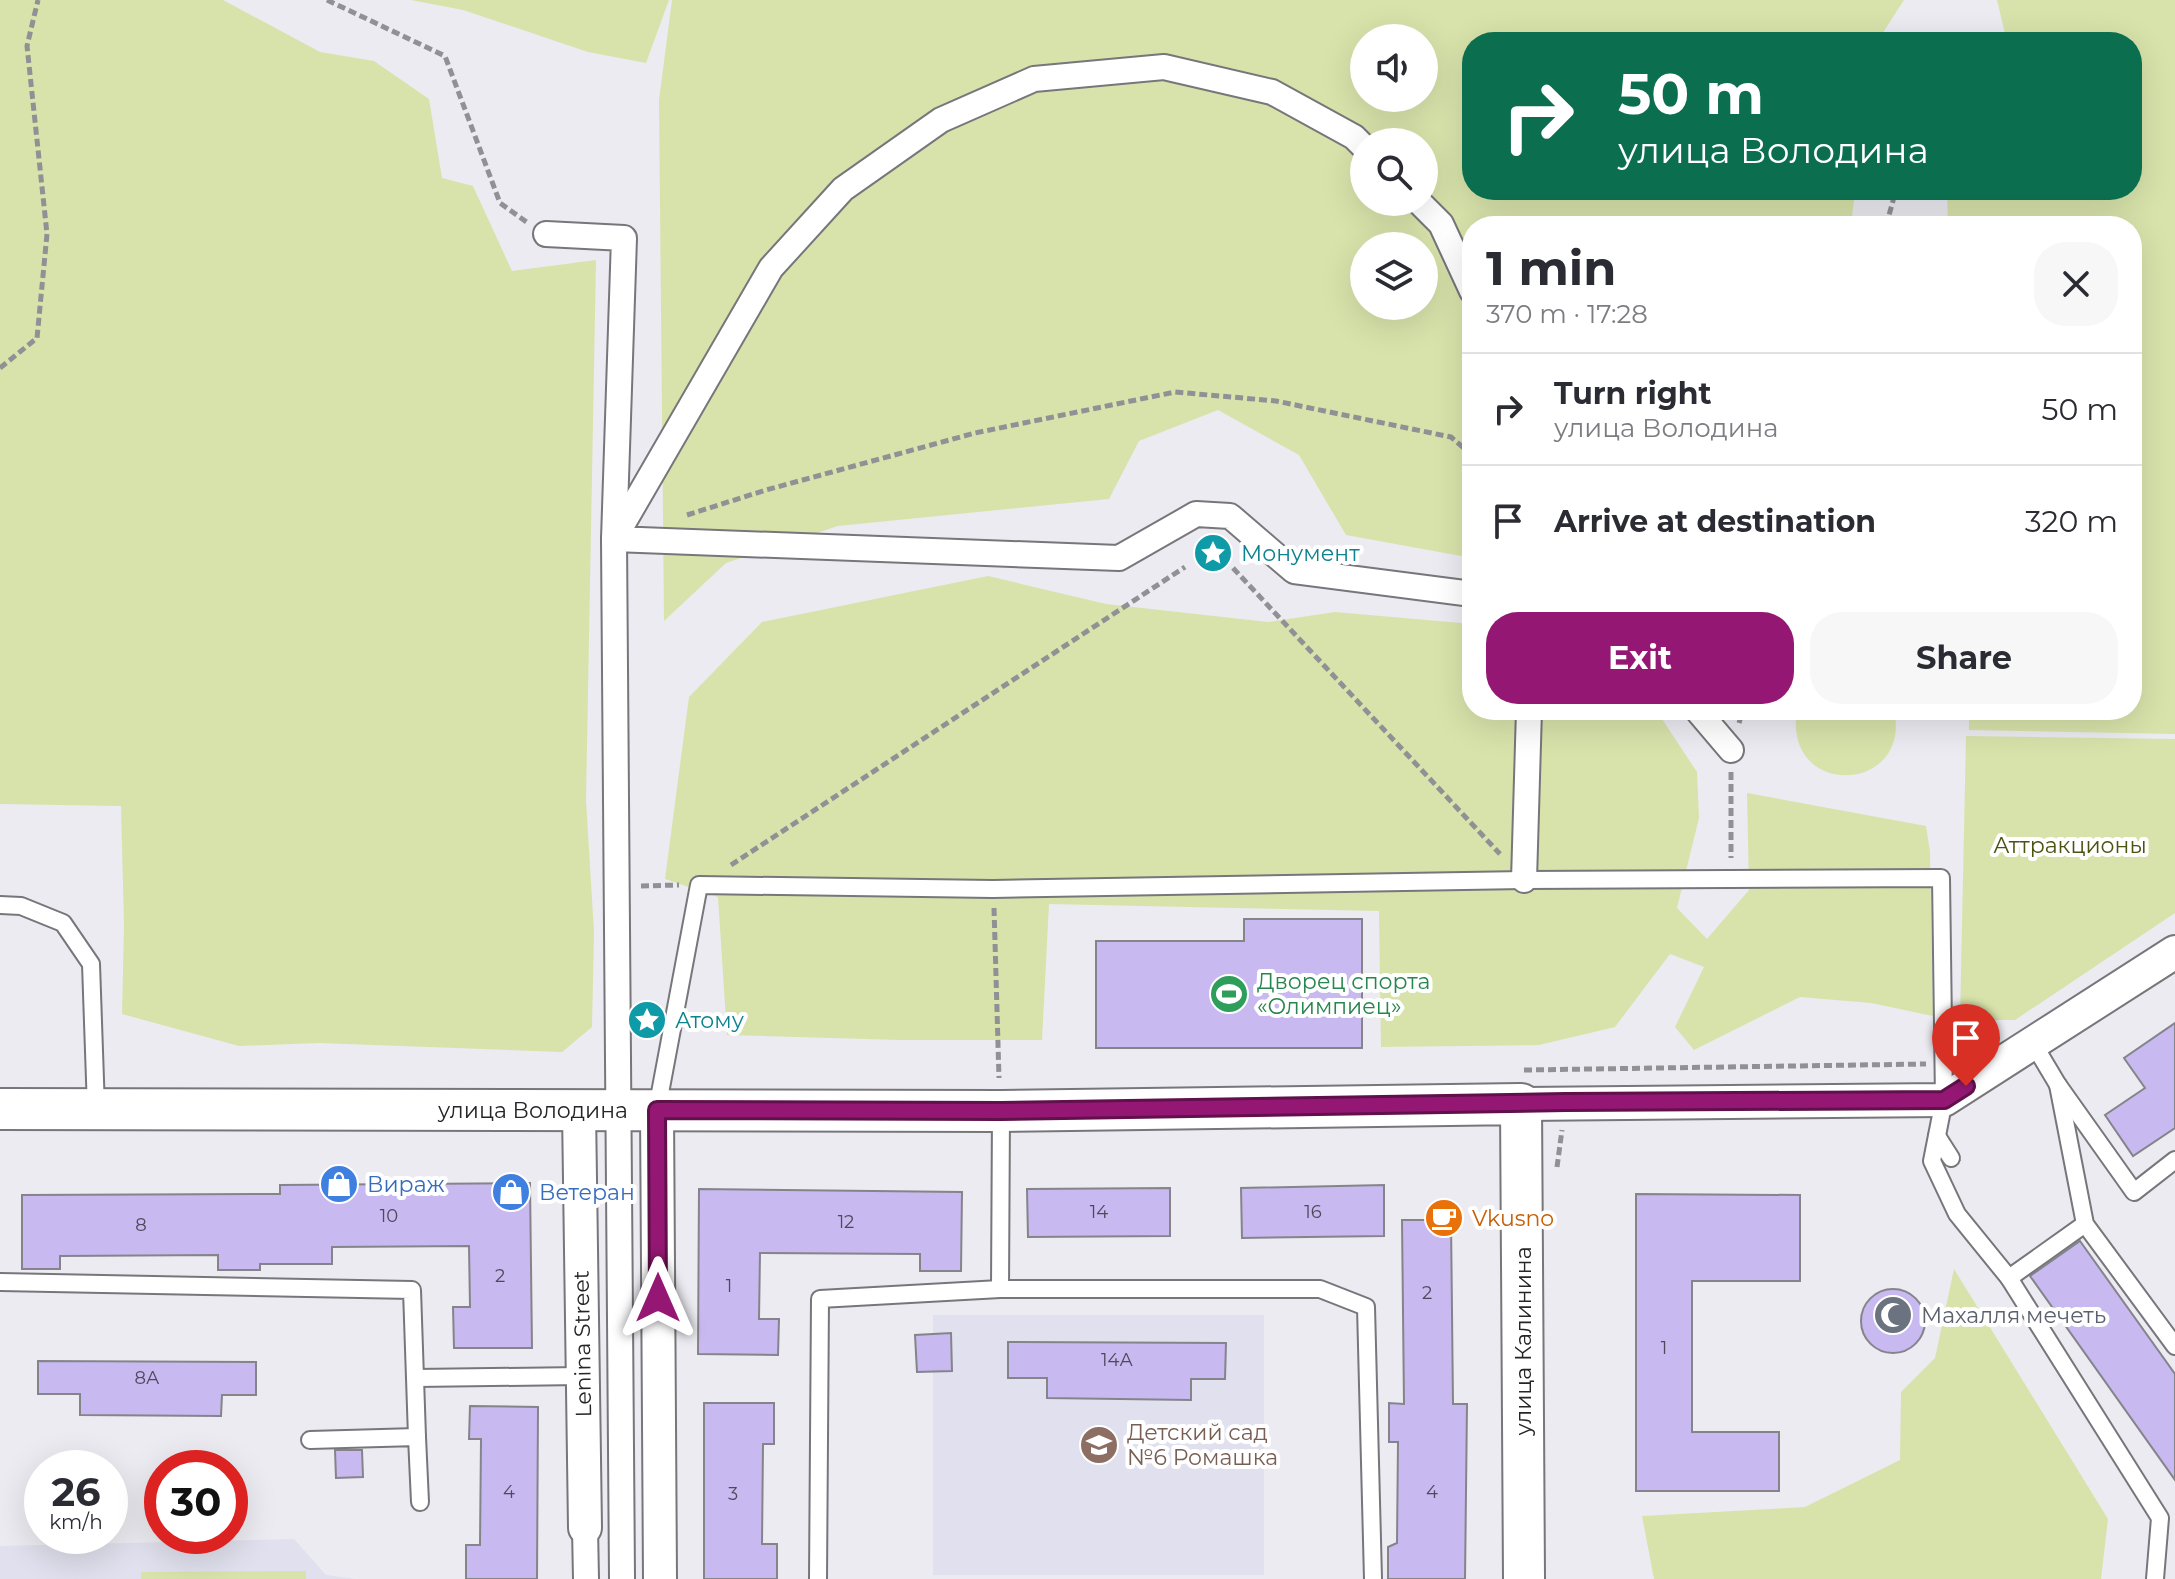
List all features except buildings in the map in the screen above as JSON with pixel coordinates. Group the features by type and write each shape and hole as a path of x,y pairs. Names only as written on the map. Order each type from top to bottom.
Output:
{"street":[{"path":"614,539 771,268 843,189 941,120 1034,79 1164,67 1272,92 1350,135"},
{"path":"1433,216 1441,224 1462,269"},
{"path":"546,234 624,238 614,539 616,886 598,1110 622,1579"},
{"path":"614,539 1119,558 1196,514 1230,516 1294,571 1462,593"},
{"path":"1524,880 1529,720"},
{"path":"1706,720 1731,750"},
{"path":"1944,1100 2175,952"},
{"name":"улица Володина","path":"0,1109 1001,1111 1944,1100"},
{"name":"улица Калинина","path":"1521,1104 1524,1579"},
{"name":"Lenina Street","path":"586,1579 581,1376 598,1110"},
{"path":"657,1110 660,1579"}],"lane":[{"path":"657,1110 699,885 993,889 1524,880 1941,878 1944,1100 1932,1161 1957,1214 2009,1278 2160,1518 2155,1579"},
{"path":"0,905 21,906 63,923 91,964 96,1109"},
{"path":"2033,1043 2058,1085 2134,1192 2175,1160"},
{"path":"2058,1085 2085,1224 2175,1346"},
{"path":"1000,1289 1001,1111"},
{"path":"1937,1136 1951,1158"},
{"path":"2009,1278 2085,1224"},
{"path":"0,1282 412,1290 420,1502"},
{"path":"818,1579 820,1299 1000,1289 1320,1289 1366,1307 1373,1579"},
{"path":"416,1378 581,1376"},
{"path":"310,1440 417,1437"}],"path":[{"path":"0,368 37,338 47,234 27,46 38,0"},
{"path":"327,0 445,56 500,203 546,234"},
{"path":"675,519 766,490 975,433 1175,392 1276,401 1451,437 1462,446"},
{"path":"616,886 699,885 1185,567"},
{"path":"1233,568 1524,880"},
{"path":"1731,879 1731,750 1740,720"},
{"path":"993,889 1001,1111"}],"shaded area":[{"name":"Детский сад №6 Ромашка","path":"933,1315 1264,1315 1264,1575 933,1575"},
{"path":"294,1539 326,1575 355,1579 0,1579 0,1546 24,1545 24,1554 128,1554 128,1543 144,1543 144,1554 248,1554 248,1540"}],"green space":[{"path":"0,0 223,0 320,52 374,61 429,99 442,178 473,186 512,271 596,260 586,800 594,932 592,1027 562,1052 319,1043 239,1046 122,1014 124,926 121,806 0,804"},
{"path":"411,0 669,0 646,63 588,52 463,10"},
{"path":"672,0 1904,0 1883,32 1462,32 1462,200 1854,200 1852,216 1462,216 1462,556 1346,535 1299,455 1218,410 1139,441 1109,499 838,526 726,563 664,621 659,100"},
{"path":"1997,0 2175,0 2175,734 1969,730 1969,720 2142,720 2142,216 1948,216 1947,200 2142,200 2142,32 2005,32"},
{"path":"988,576 1106,604 1268,622 1335,612 1462,623 1462,720 1663,720 1697,772 1699,818 1677,908 1707,939 1749,890 1747,793 1926,826 1930,852 1933,1016 1871,1003 1800,997 1694,1050 1675,1027 1704,967 1670,954 1615,1027 1539,1045 1381,1047 1379,911 1049,904 1042,1040 727,1035 718,897 665,879 689,697 762,622"},
{"path":"1797,720 1894,720 1895,738 1885,758 1868,771 1847,775 1826,772 1808,760 1798,739"},
{"name":"Аттракционы","path":"1966,736 2175,739 2175,913 2015,1020 1960,1020"},
{"path":"1954,1269 2108,1519 2101,1579 1654,1579 1642,1516 1805,1507 1900,1460 1901,1392 1935,1358"},
{"path":"306,1571 306,1579 141,1579 141,1572"}],"place":[{"name":"Монумент","path":"1213,553"},
{"name":"Дворец спорта «Олимпиец»","path":"1229,994"},
{"name":"Атому","path":"647,1020"},
{"name":"Вираж","path":"339,1184"},
{"name":"Ветеран","path":"511,1192"},
{"name":"Vkusno","path":"1444,1218"},
{"name":"Махалля мечеть","path":"1893,1315"},
{"name":"Детский сад №6 Ромашка","path":"1099,1445"}],"route":[{"path":"658,1298 657,1110 1001,1111 1566,1102 1944,1100 1966,1086"}]}
